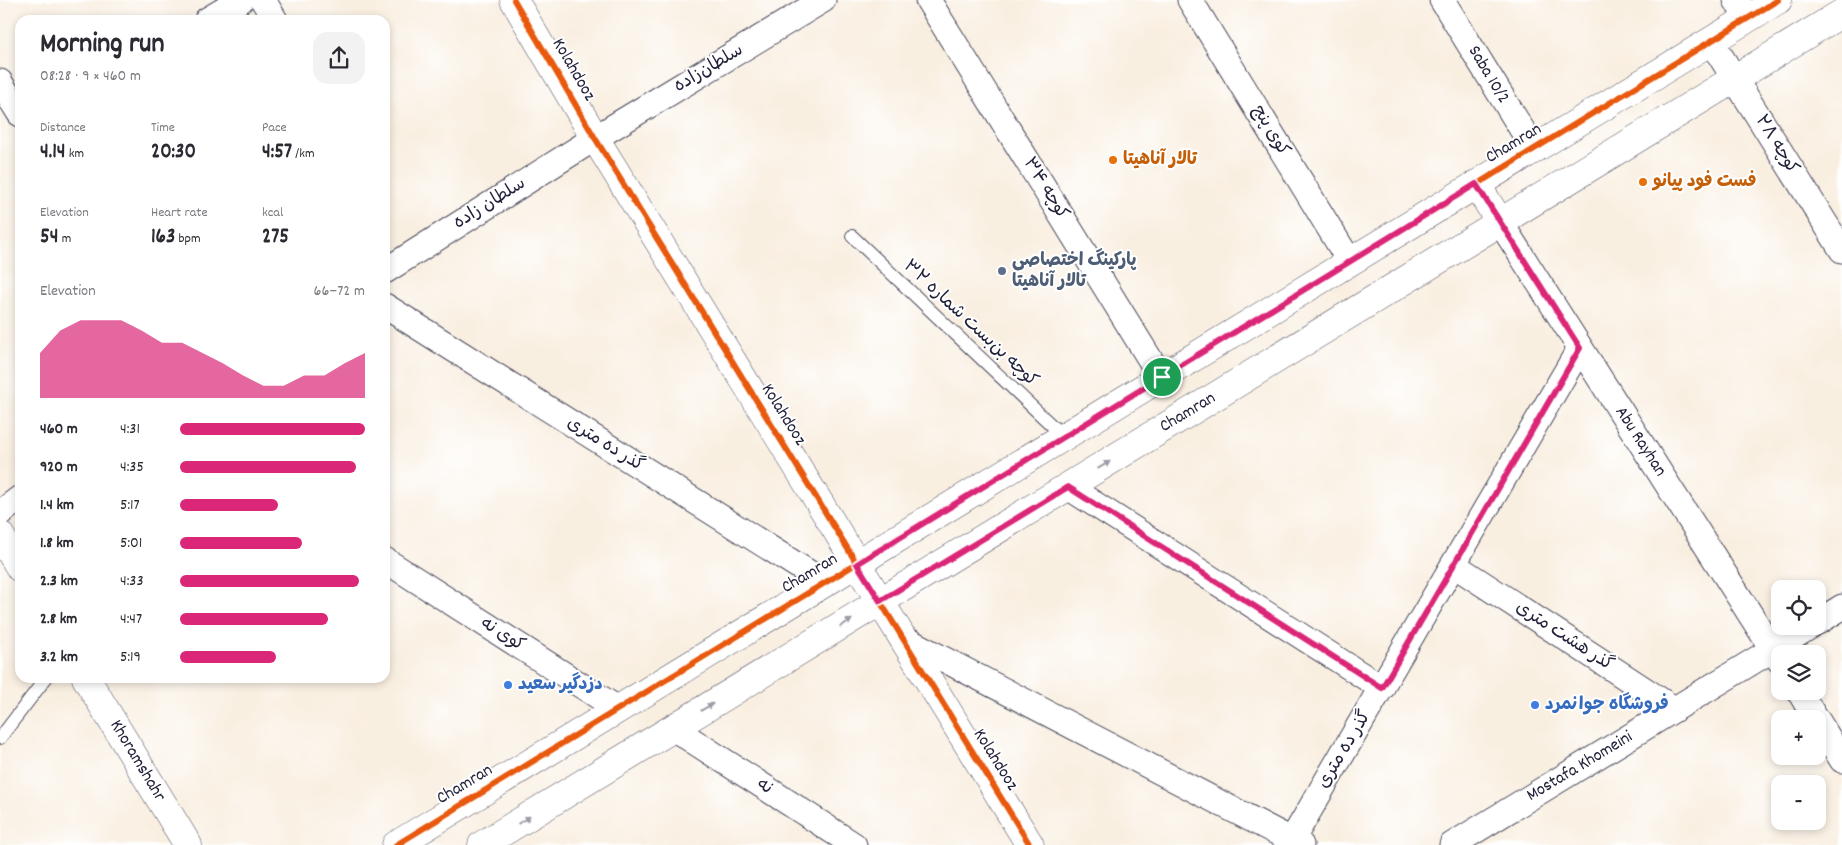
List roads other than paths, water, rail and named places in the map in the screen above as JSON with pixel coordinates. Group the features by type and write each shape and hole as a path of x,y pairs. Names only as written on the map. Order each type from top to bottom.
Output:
{"street":[{"path":"216,15 241,0"},
{"path":"263,0 272,15"},
{"name":"Kolahdooz","path":"514,0 595,138 1030,845"},
{"name":"سلطان‌زاده","path":"595,138 823,0"},
{"name":"کوچه ۳۴","path":"928,0 1162,377"},
{"name":"کوی پنج","path":"1190,0 1350,262"},
{"name":"Saba 10/2","path":"1442,0 1534,149"},
{"name":"Chamran","path":"396,845 1711,41 1742,9 1778,0"},
{"path":"1742,9 1771,56"},
{"name":"Chamran","path":"482,845 1842,13"},
{"name":"کوچه ۲۸","path":"1711,41 1842,250"},
{"path":"0,82 15,106"},
{"name":"سلطان زاده","path":"390,268 595,138"},
{"path":"1476,184 1500,222"},
{"name":"Abu Rayhan","path":"1500,222 1771,647"},
{"name":"گذر ده متری","path":"390,309 825,583"},
{"name":"گذر ده متری","path":"902,636 1296,842 1382,688 1580,348"},
{"path":"1068,487 1382,688"},
{"path":"0,512 15,502"},
{"path":"0,536 15,560"},
{"name":"کوی نه","path":"390,563 618,709"},
{"name":"گذر هشت متری","path":"1454,564 1674,709"},
{"path":"1826,617 1842,607"},
{"name":"Mostafa Khomeini","path":"1788,645 1799,635"},
{"name":"Mostafa Khomeini","path":"1452,845 1674,709 1771,658"},
{"name":"Khoramshahr","path":"89,683 188,845"},
{"name":"نه","path":"673,728 854,845"},
{"path":"1826,734 1842,760"}],"lane":[{"name":"کوچه بن‌بست شماره ۳۲","path":"852,236 1064,437"},
{"path":"0,738 42,683"}],"place":[{"name":"تالار آناهیتا","path":"1113,160"},
{"name":"فست فود پیانو","path":"1643,182"},
{"name":"پارکینگ اختصاصی تالار آناهیتا","path":"1002,271"},
{"name":"دزدگیر سعید","path":"508,685"},
{"name":"فروشگاه جوانمرد","path":"1535,705"}]}
